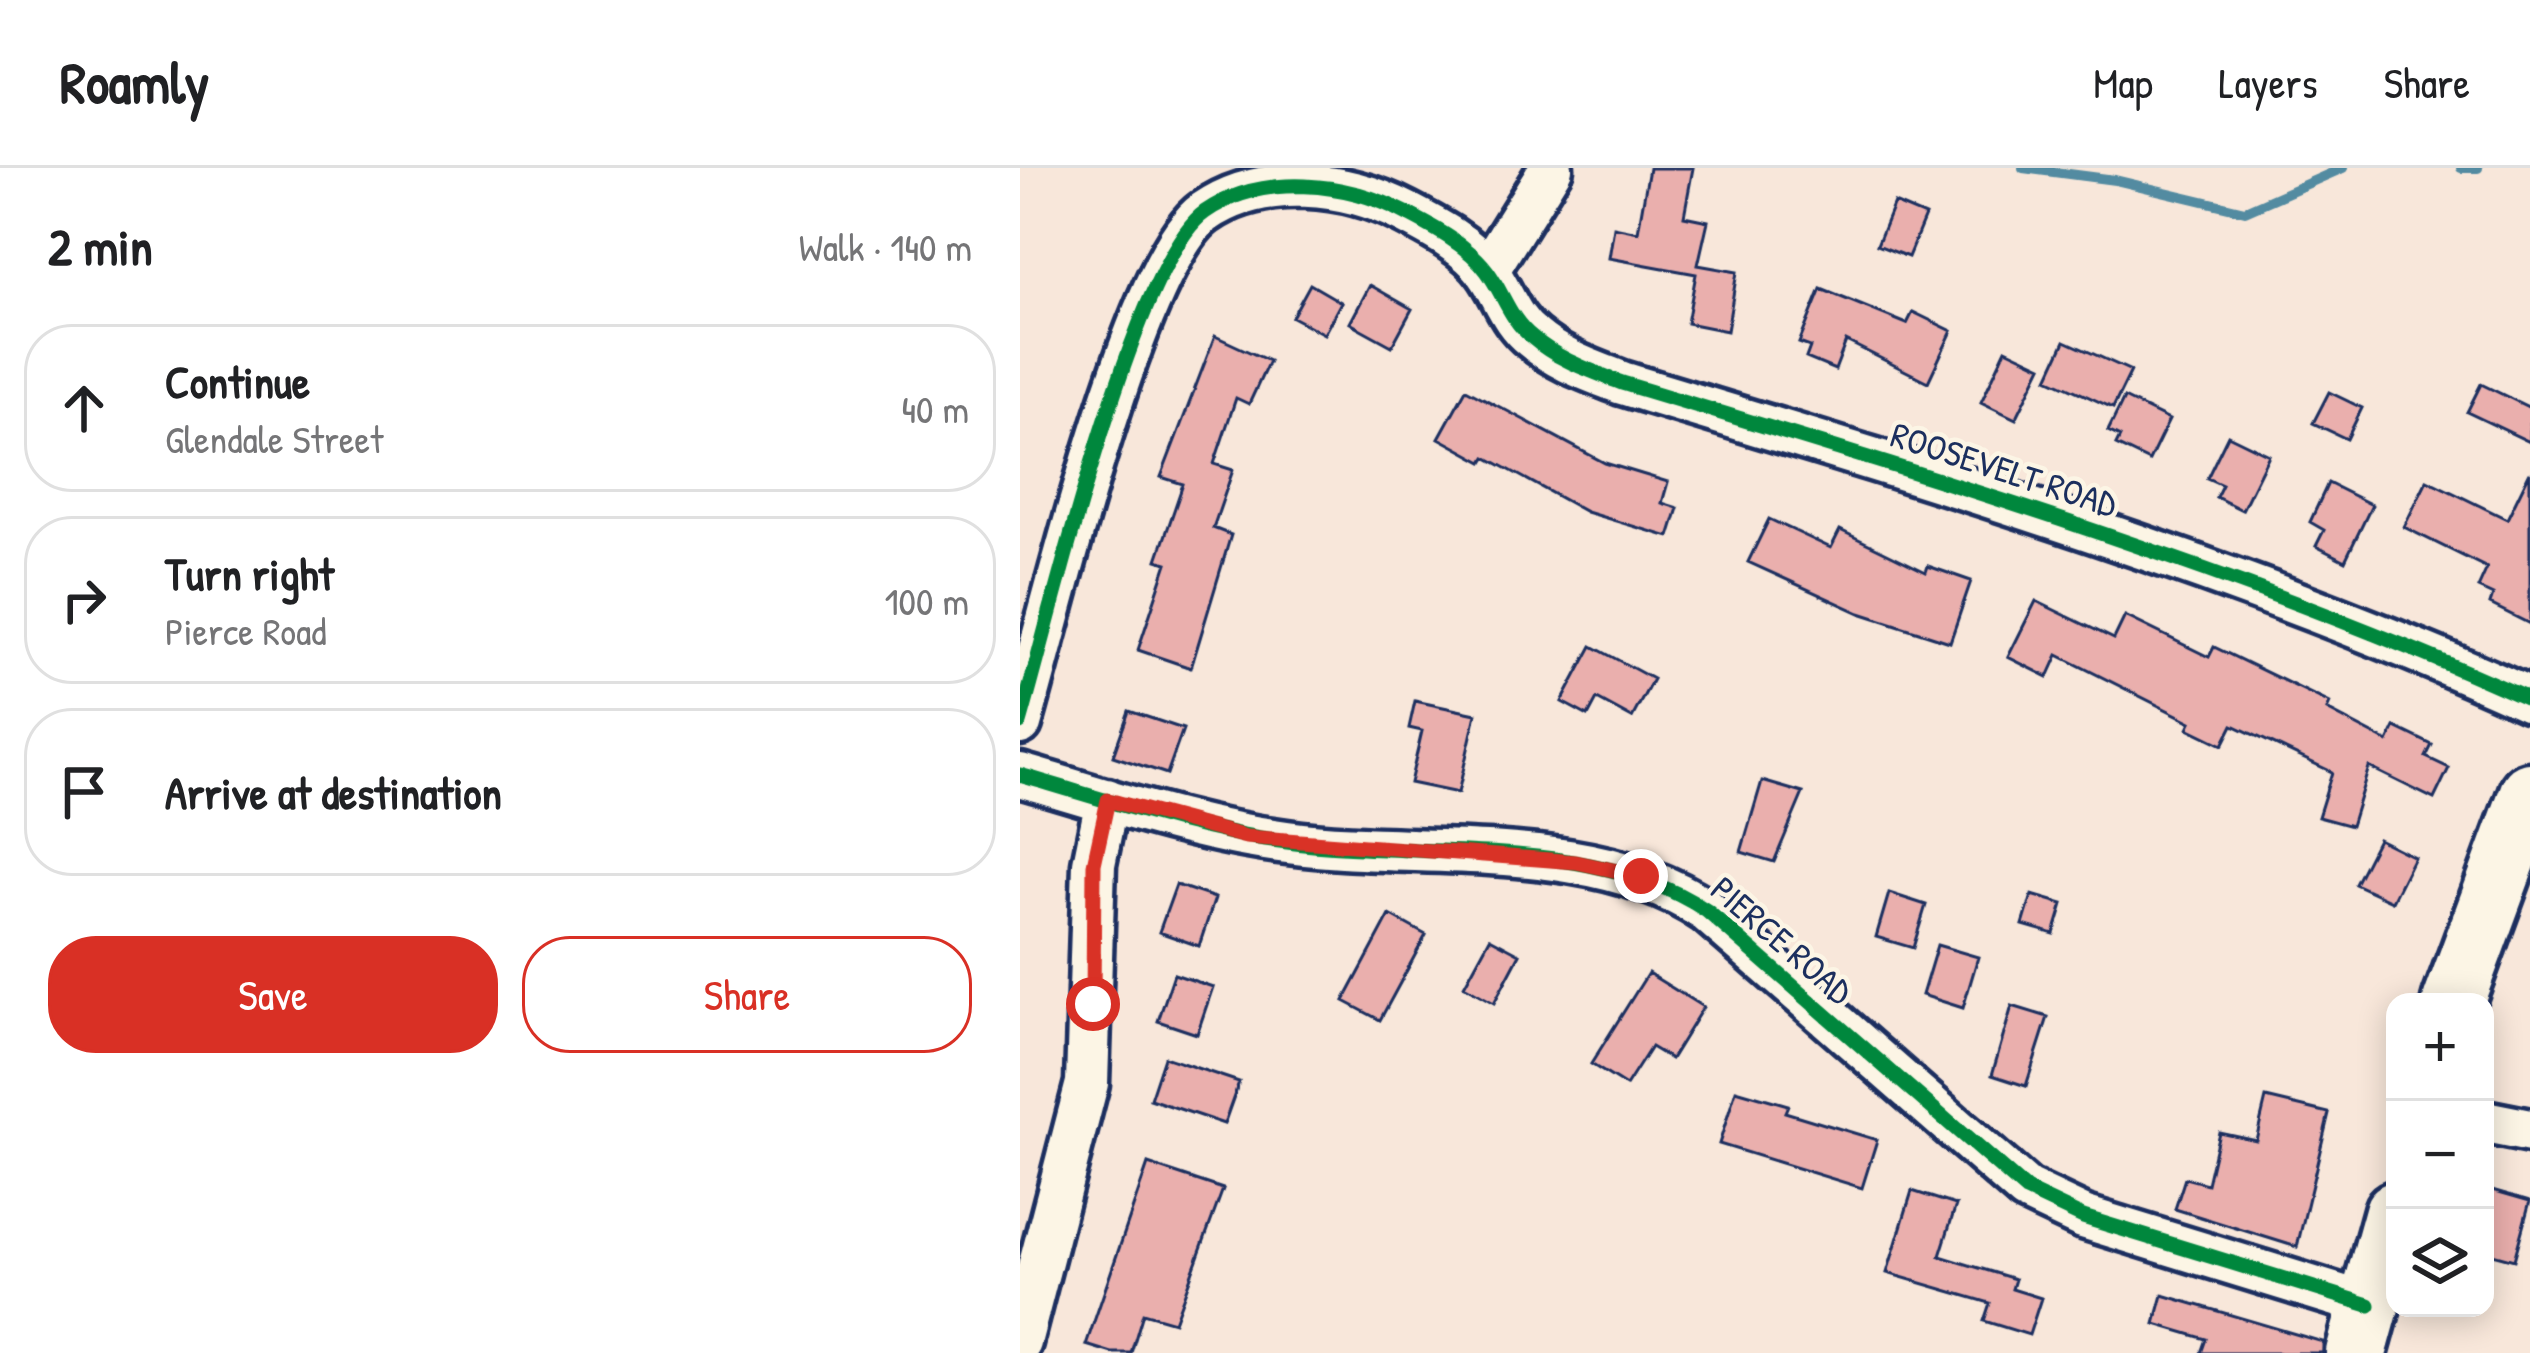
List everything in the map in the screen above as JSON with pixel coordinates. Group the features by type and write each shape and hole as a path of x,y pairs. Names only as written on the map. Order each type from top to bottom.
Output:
{"main road":[{"path":"2455,993 2530,793"},
{"path":"2363,1329 2386,1245"}],"street":[{"path":"1486,271 1551,168"},
{"name":"ROOSEVELT ROAD","path":"1020,723 1136,322 1176,246 1204,212 1261,189 1327,185 1403,211 1458,244 1486,271 1506,309 1532,338 1622,383 2149,548 2325,610 2530,700"},
{"name":"PIERCE ROAD","path":"1020,775 1246,837 1576,862 1660,882 1707,911 2026,1190 2363,1329"},
{"path":"1020,1342 1087,1082 1094,864 1108,800"},
{"path":"2494,1124 2530,1131"}],"building":[{"path":"1649,168 1693,168 1684,216 1708,221 1698,265 1737,272 1727,331 1687,323 1696,274 1609,258 1614,227 1638,232"},
{"path":"1894,203 1925,216 1908,257 1877,245"},
{"path":"1310,284 1341,302 1324,334 1292,317"},
{"path":"1370,285 1412,309 1392,346 1350,323"},
{"path":"1821,289 1907,324 1913,312 1952,331 1928,382 1846,341 1835,370 1806,358 1810,347 1799,343"},
{"path":"1215,336 1269,361 1249,404 1236,398 1214,464 1233,470 1213,528 1231,535 1191,668 1138,650 1167,563 1157,560 1183,484 1161,477"},
{"path":"2065,341 2131,371 2113,408 2048,378"},
{"path":"2006,349 2042,366 2016,419 1981,402"},
{"path":"2481,384 2530,408 2530,442 2467,412"},
{"path":"1466,389 1605,463 1668,482 1662,503 1678,508 1669,537 1586,512 1486,457 1483,462 1439,438"},
{"path":"2329,392 2362,408 2347,439 2313,423"},
{"path":"2124,398 2169,420 2149,461 2116,445 2120,437 2108,431"},
{"path":"2228,435 2269,455 2242,510 2216,497 2222,485 2207,478"},
{"path":"2530,472 2530,624 2490,604 2493,595 2478,588 2487,568 2404,527 2427,480 2507,519"},
{"path":"2328,483 2372,505 2345,561 2316,546 2324,530 2310,522"},
{"path":"1769,519 1831,548 1840,530 1926,572 1928,566 1971,581 1950,642 1860,613 1748,562"},
{"path":"2036,601 2114,639 2125,616 2209,657 2214,647 2330,703 2327,710 2388,742 2395,727 2432,745 2426,757 2449,768 2434,799 2369,767 2351,826 2318,817 2332,772 2233,725 2223,745 2188,728 2191,722 2058,655 2048,677 2008,657"},
{"path":"1592,646 1653,679 1632,718 1597,699 1588,716 1562,702"},
{"path":"1415,701 1476,714 1458,793 1410,783 1422,731 1409,728"},
{"path":"1129,711 1183,729 1167,774 1113,756"},
{"path":"1762,781 1803,793 1774,862 1741,852"},
{"path":"2378,839 2414,857 2392,901 2355,884"},
{"path":"1176,885 1215,898 1199,946 1159,932"},
{"path":"1889,893 1926,905 1913,948 1876,937"},
{"path":"2032,895 2063,904 2054,934 2023,925"},
{"path":"1390,915 1426,935 1380,1020 1344,1001"},
{"path":"1490,938 1520,954 1494,1003 1464,986"},
{"path":"1937,945 1978,957 1963,1008 1922,995"},
{"path":"1648,973 1703,1007 1671,1059 1651,1047 1626,1086 1591,1064"},
{"path":"1174,974 1213,987 1197,1034 1158,1021"},
{"path":"2012,1006 2048,1017 2026,1086 1992,1075"},
{"path":"1164,1057 1239,1082 1224,1124 1150,1099"},
{"path":"1736,1090 1788,1105 1785,1112 1877,1140 1862,1188 1719,1144"},
{"path":"2266,1098 2329,1113 2297,1247 2175,1209 2185,1178 2207,1184 2219,1132 2256,1140"},
{"path":"1148,1164 1223,1189 1174,1322 1143,1313 1131,1353 1112,1353 1086,1345"},
{"path":"1912,1191 1956,1205 1940,1256 2015,1279 2012,1289 2041,1298 2029,1335 1984,1321 1990,1303 1887,1273"},
{"path":"2494,1191 2530,1201 2514,1260 2494,1254"},
{"path":"2163,1295 2323,1342 2323,1353 2201,1353 2206,1339 2155,1324"}],"waterway":[{"path":"2023,168 2115,180 2245,211 2343,168"},
{"path":"2461,168 2478,168"}],"cycle path":[{"path":"1020,723 1122,370 1178,244 1205,212 1228,199 1253,191 1305,186 1383,202 1450,238 1487,271 1525,331 1553,353 1587,369 2195,566 2530,700"},
{"path":"1020,775 1152,814 1253,837 1558,860 1661,886 1707,911 2026,1190 2083,1217 2369,1305"}],"route":[{"path":"1093,1004 1094,864 1108,800 1246,837 1576,862 1641,876"}]}
